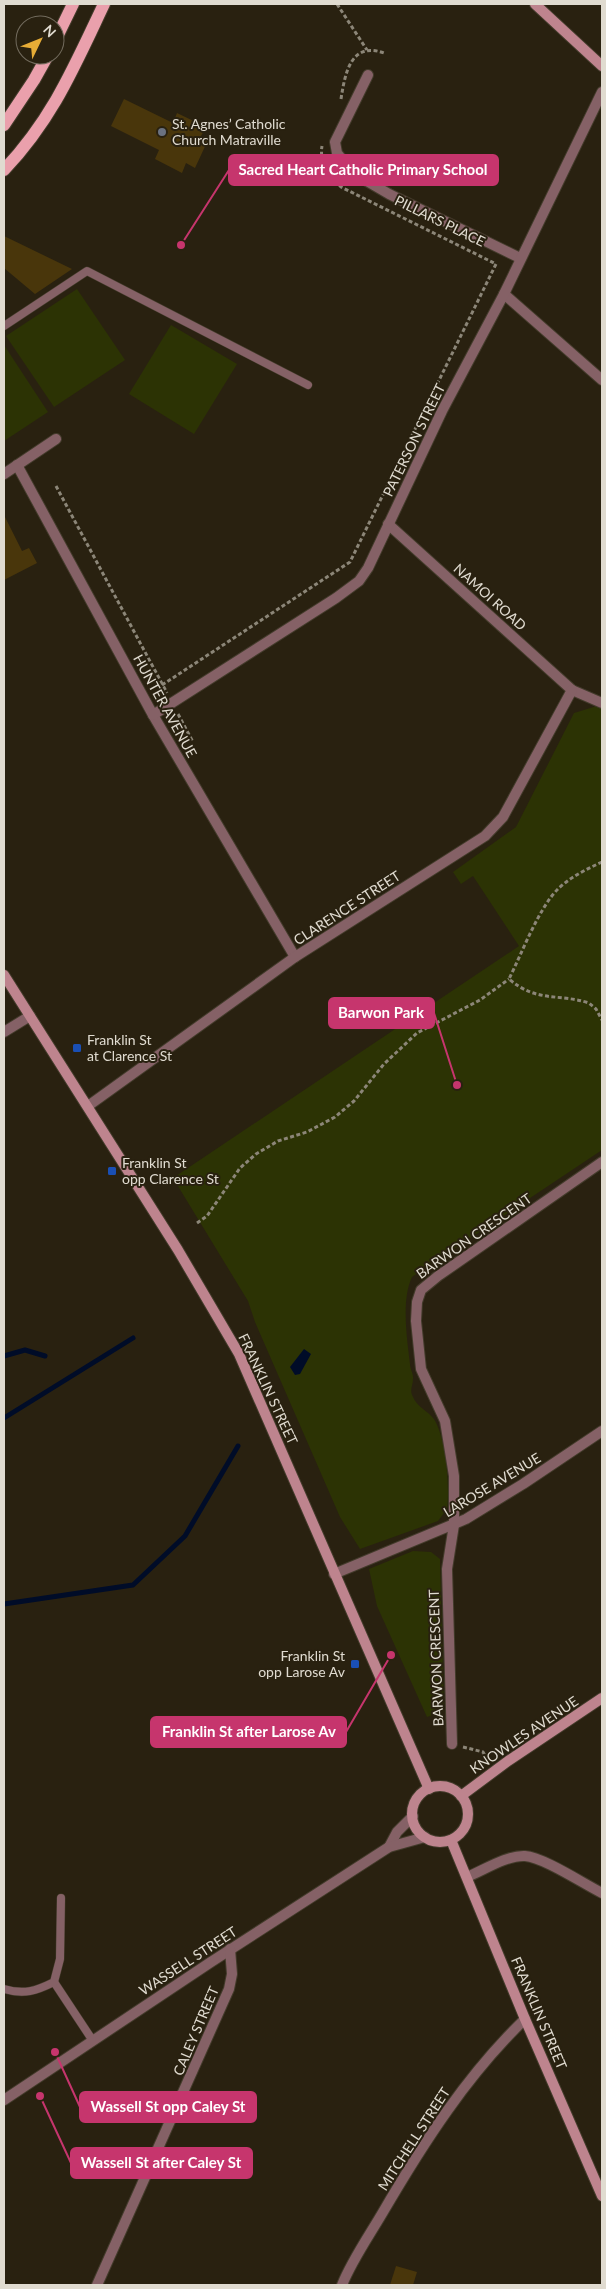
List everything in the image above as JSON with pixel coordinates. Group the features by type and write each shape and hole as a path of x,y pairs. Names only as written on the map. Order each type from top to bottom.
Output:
{"main road":[{"path":"65,20 73,4"},
{"path":"4,170 33,137 51,111 104,4"},
{"path":"4,124 30,87 42,65"}],"street":[{"path":"536,4 602,66"},
{"name":"PILLARS PLACE","path":"368,75 335,142 338,153 345,164 353,173 389,194 520,258"},
{"name":"PATERSON STREET","path":"153,714 336,598 359,581 368,568 442,411 504,294 602,92"},
{"path":"504,294 602,380"},
{"path":"4,474 56,439"},
{"name":"HUNTER AVENUE","path":"17,465 153,714 295,957"},
{"name":"NAMOI ROAD","path":"388,524 572,690"},
{"path":"572,690 602,702"},
{"name":"CLARENCE STREET","path":"88,1106 295,957 485,836 504,817 572,690"},
{"name":"FRANKLIN STREET","path":"4,975 178,1250 239,1354 429,1789"},
{"path":"4,1032 30,1016"},
{"name":"BARWON CRESCENT","path":"452,1744 448,1569 454,1525 454,1476 445,1421 421,1368 416,1321 417,1302 421,1290 438,1276 602,1162"},
{"name":"LAROSE AVENUE","path":"334,1574 454,1525 490,1506 602,1431"},
{"name":"KNOWLES AVENUE","path":"461,1796 495,1770 602,1698"},
{"path":"442,1786 450,1788 461,1796 468,1812 468,1820 459,1835 451,1840 440,1842 425,1837 418,1830 413,1816 416,1800 429,1789 442,1786"},
{"name":"WASSELL STREET","path":"389,1847 397,1832 413,1816"},
{"name":"WASSELL STREET","path":"4,2100 230,1949 389,1847 425,1837"},
{"name":"FRANKLIN STREET","path":"451,1840 602,2196"},
{"path":"467,1877 506,1860 526,1856 602,1893"},
{"name":"CALEY STREET","path":"97,2285 229,1989 232,1974 230,1949"},
{"name":"MITCHELL STREET","path":"342,2285 411,2164 442,2118 495,2050 526,2019"}],"lane":[{"path":"4,326 87,271 308,385"},
{"path":"4,1989 19,1993 41,1989 54,1982 60,1959 61,1898"},
{"path":"54,1982 93,2041"}],"path":[{"path":"337,4 367,50"},
{"path":"340,103 344,75 352,60 367,50 374,49 384,53"},
{"name":"PILLARS PLACE","path":"324,140 321,149 324,165 330,177 341,187 496,264"},
{"name":"PATERSON STREET","path":"162,685 350,562 496,264"},
{"name":"HUNTER AVENUE","path":"56,486 193,742"},
{"path":"197,1223 207,1216 240,1168 256,1154 278,1141 306,1132 334,1117 354,1101 384,1064 417,1033 480,1000 508,979 545,906 555,892 580,872 602,862"},
{"path":"508,979 522,990 534,995 589,1004 596,1009 602,1020"},
{"path":"452,1744 483,1752 495,1770"}],"green space":[{"path":"77,289 125,360 54,407 6,336"},
{"path":"171,325 237,364 194,434 129,394"},
{"path":"4,345 48,412 4,441"},
{"path":"597,706 602,709 602,1150 412,1277 406,1308 410,1366 413,1377 411,1392 417,1404 434,1419 442,1438 448,1488 447,1509 438,1521 360,1549 340,1517 255,1322 248,1301 173,1178 519,946 473,876 461,884 453,872 516,827 574,713"},
{"path":"413,1551 431,1552 440,1559 444,1711 427,1717 377,1606 369,1569"}],"water":[{"path":"304,1349 311,1354 300,1374 295,1375 290,1367"}],"building":[{"name":"St. Agnes’ Catholic Church Matraville","path":"124,99 173,123 177,113 206,127 201,136 208,140 195,168 186,163 182,173 155,159 159,150 111,126"},
{"path":"4,236 72,269 35,294 4,268"},
{"path":"4,515 22,551 29,548 37,563 4,580"},
{"path":"396,2266 417,2272 413,2285 390,2285"}],"waterway":[{"path":"4,1418 133,1338"},
{"path":"4,1356 25,1350 45,1356"},
{"path":"4,1604 133,1585 185,1536 238,1446"}],"place":[{"name":"St. Agnes’ Catholic Church Matraville","path":"162,132"},
{"name":"Sacred Heart Catholic Primary School","path":"181,245"},
{"name":"Franklin St at Clarence St","path":"77,1048"},
{"name":"Barwon Park","path":"457,1085"},
{"name":"Franklin St opp Clarence St","path":"112,1171"},
{"name":"Franklin St after Larose Av","path":"391,1655"},
{"name":"Franklin St opp Larose Av","path":"355,1664"},
{"name":"Wassell St opp Caley St","path":"55,2052"},
{"name":"Wassell St after Caley St","path":"40,2096"}]}
